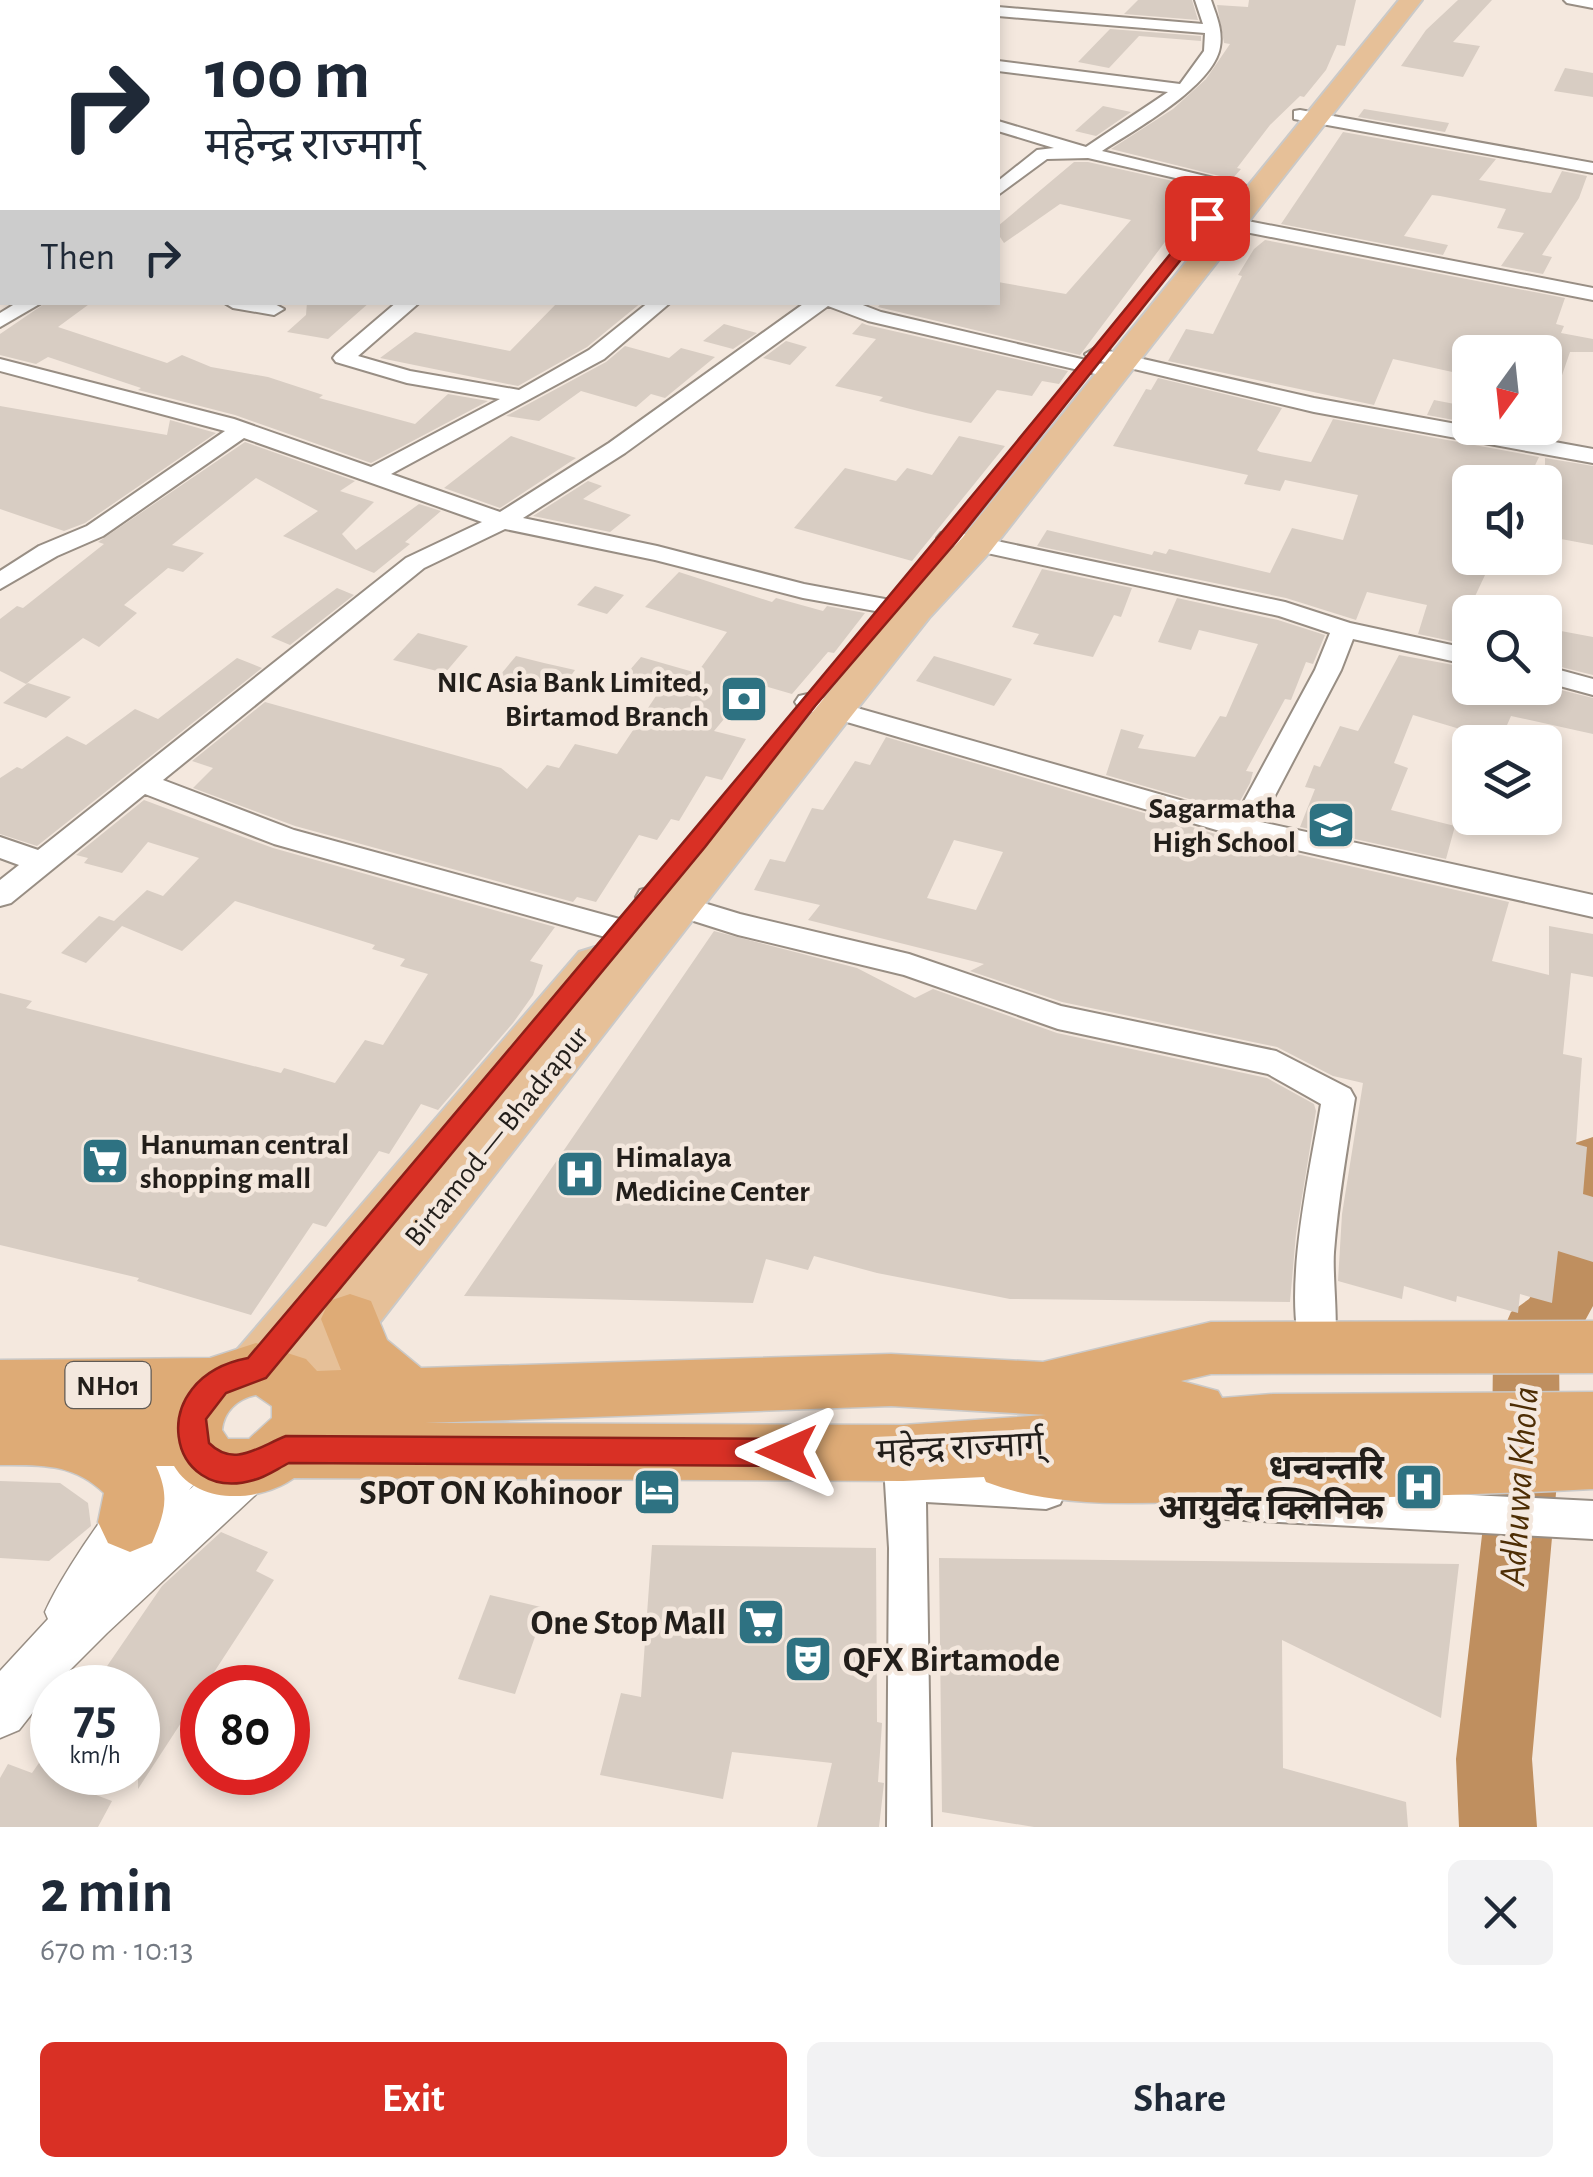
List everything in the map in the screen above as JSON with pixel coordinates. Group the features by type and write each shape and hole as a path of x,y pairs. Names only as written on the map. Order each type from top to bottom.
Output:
{"highway":[{"path":"350,1320 358,1352 371,1366 391,1383 422,1397"},
{"path":"1034,1387 1211,1348 1587,1347"},
{"name":"महेन्द्र राज्मार्ग्","path":"268,1409 422,1397 891,1380 1034,1387 1273,1421"},
{"name":"महेन्द्र राज्मार्ग्","path":"0,1386 904,1468 966,1450 1273,1421 1478,1417 1592,1466"},
{"name":"महेन्द्र राज्मार्ग्","path":"0,1437 193,1443 208,1462 227,1469 268,1409"},
{"path":"64,1438 114,1462 133,1478 139,1500 130,1522"},
{"path":"966,1450 1074,1474 1592,1466"}],"main road":[{"name":"Birtamod — Bhadrapur","path":"1310,116 1390,0"},
{"name":"Birtamod — Bhadrapur","path":"821,706 916,610 963,542 1105,364 1411,0"},
{"name":"Birtamod — Bhadrapur","path":"268,1409 350,1320 666,902 821,706 892,607 963,542"},
{"name":"Birtamod — Bhadrapur","path":"268,1409 622,931 666,902"}],"street":[{"path":"1000,188 1042,154 1088,153 1184,90 1212,51 1213,29 1203,0"},
{"path":"1572,0 1593,3"},
{"path":"1000,11 1213,29"},
{"path":"1000,66 1184,90"},
{"path":"1310,116 1593,168"},
{"path":"1000,127 1242,203 1593,294"},
{"path":"0,321 28,305"},
{"path":"248,305 274,310"},
{"path":"406,305 342,358 407,378 518,396"},
{"path":"376,474 419,446 598,354 636,328 658,305"},
{"path":"0,896 415,563 502,521 616,448 816,305"},
{"path":"843,305 875,317 1105,364 1593,456"},
{"path":"0,365 241,430 502,521 657,553 803,592 892,607"},
{"path":"0,582 48,550 95,531 241,430"},
{"path":"963,542 1284,610 1344,629 1452,653"},
{"path":"1244,828 1328,670 1344,629"},
{"path":"1562,679 1593,687"},
{"path":"821,706 1244,828 1593,906"},
{"path":"144,783 284,837 622,931"},
{"path":"0,847 41,862"},
{"path":"666,902 910,965 1058,1017 1276,1063 1338,1098 1315,1268 1334,1348"},
{"path":"16,1692 155,1551 268,1409"},
{"path":"16,1692 130,1522 193,1443"},
{"path":"909,1827 909,1548 904,1468 1553,1520 1592,1466"}],"building":[{"path":"1138,0 1192,0 1198,20 1124,14"},
{"path":"1249,0 1356,0 1345,46 1337,45 1326,70 1304,97 1300,96 1270,125 1232,179 1111,149 1173,109 1206,79 1230,44 1224,43 1217,5 1248,7"},
{"path":"1458,0 1492,0 1453,42 1480,46 1463,77 1401,66 1426,30"},
{"path":"1110,29 1201,36 1201,41 1139,36 1109,68 1078,62"},
{"path":"1565,68 1593,73 1593,97 1554,91"},
{"path":"1103,106 1131,112 1096,136 1075,131"},
{"path":"1364,109 1449,123 1445,132 1358,117"},
{"path":"1343,132 1496,159 1479,180 1543,192 1551,193 1562,171 1587,176 1579,198 1542,255 1552,257 1543,274 1501,266 1524,233 1497,228 1506,209 1440,196 1432,195 1404,236 1448,245 1443,255 1281,224"},
{"path":"1074,162 1222,192 1183,232 1174,230 1080,355 878,307 1000,305 1000,282 1066,294 1131,220 1060,204 1004,243 1000,224"},
{"path":"1265,240 1565,298 1556,324 1564,326 1561,333 1593,339 1593,352 1570,352 1562,375 1562,335 1452,335 1452,372 1393,359 1374,405 1168,361 1186,329 1213,334 1242,276 1238,275 1254,249"},
{"path":"43,305 88,305 58,327 167,363 182,355 211,367 268,377 323,395 319,398 415,424 448,394 488,401 371,463 235,415 138,390 141,388 48,357 36,364 0,355 0,334"},
{"path":"307,305 367,305 328,339 287,332 306,315"},
{"path":"555,305 638,305 587,347 518,386 380,358 415,332 510,351"},
{"path":"862,323 1068,371 1059,384 1042,381 1032,396 997,390 971,423 926,413 879,401 883,397 835,386 876,339 852,334"},
{"path":"724,324 757,333 733,349 703,341"},
{"path":"786,341 807,347 790,365 763,358"},
{"path":"625,346 669,358 681,348 715,357 665,398 651,394 636,407 581,391 539,421 506,416 606,362"},
{"path":"1158,378 1282,408 1257,450 1311,462 1333,419 1452,441 1452,445 1539,457 1535,465 1452,465 1452,575 1485,575 1476,595 1452,595 1452,641 1418,634 1427,605 1367,592 1356,620 1286,598 1037,546 1047,530 1152,555 1154,551 1166,554 1169,549 1270,573 1292,528 1343,540 1358,495 1285,480 1280,491 1244,484 1248,475 1113,446 1146,389 1151,390"},
{"path":"1434,400 1452,404 1452,420 1427,415"},
{"path":"0,406 167,435 170,420 216,433 85,523 64,531 0,509"},
{"path":"511,436 576,458 500,508 444,488"},
{"path":"959,436 1005,446 912,561 794,528 845,468 896,481 907,468 932,475"},
{"path":"245,442 355,481 340,491 374,502 342,534 356,550 419,504 441,511 405,542 410,544 374,573 283,536 318,511 256,478 172,545 204,553 183,572 168,568 124,605 137,613 99,647 83,638 26,684 0,671 0,619 17,606 23,608 104,544 98,542"},
{"path":"1545,458 1593,466 1593,545 1562,539 1562,465 1545,465"},
{"path":"588,481 602,486 583,499 631,515 610,532 533,516"},
{"path":"1042,569 1132,588 1121,617 1114,615 1093,657 1033,644 1039,634 1012,627"},
{"path":"679,572 772,602 776,598 823,611 827,606 865,613 834,653 828,652 792,694 754,683 714,731 746,739 722,780 706,776 679,821 671,819 657,840 639,835 596,902 577,897 573,902 295,826 193,788 213,768 192,761 265,702 501,768 527,789 547,765 559,768 575,744 617,754 656,696 617,685 641,657 697,673 727,632 645,607"},
{"path":"595,586 624,595 607,614 577,605"},
{"path":"337,588 354,595 290,645 271,637"},
{"path":"1177,598 1278,620 1325,635 1313,664 1306,662 1291,700 1285,699 1246,771 1253,772 1250,783 1234,812 1106,775 1121,729 1144,735 1138,748 1195,757 1220,716 1226,717 1258,644 1199,630 1191,650 1158,642"},
{"path":"1562,631 1593,637 1593,675 1562,667"},
{"path":"418,633 468,646 445,673 393,660"},
{"path":"1399,655 1452,665 1452,705 1562,705 1562,690 1593,698 1593,734 1511,716 1507,725 1452,727 1413,715 1394,763 1408,768 1391,810 1452,825 1446,859 1300,827 1315,789 1305,787 1314,765 1320,767 1340,726 1358,731"},
{"path":"516,656 575,670 557,695 496,680"},
{"path":"934,656 1012,679 994,706 916,681"},
{"path":"237,658 262,668 37,846 0,834 0,778 17,767 22,769 67,736 86,745 135,709 158,719"},
{"path":"28,683 71,697 46,718 3,703"},
{"path":"886,737 1243,842 1509,902 1492,961 1549,975 1549,926 1593,934 1593,977 1571,973 1563,1054 1582,1058 1576,1144 1587,1147 1583,1194 1593,1197 1593,1262 1558,1251 1552,1303 1520,1294 1518,1313 1457,1296 1456,1302 1404,1286 1402,1299 1338,1281 1342,1214 1363,1083 1333,1076 1277,1047 1062,1002 970,971 984,964 808,920 820,905 754,890 770,859 785,862 812,808 823,810 855,761 870,765","holes":["954,840 1003,852 976,910 927,898"]},
{"path":"144,800 273,848 555,927 530,961 543,965 533,995 513,1023 438,1110 421,1104 389,1154 379,1151 326,1227 313,1223 251,1315 137,1281 139,1278 0,1245 0,993 32,1001 26,1008 281,1073 284,1068 335,1083 365,1040 383,1045 428,974 400,966 405,959 372,949 375,945 235,901 182,951 122,926 86,963 61,953 99,916 114,921 147,890 163,896 199,858 148,842 122,873 84,863 88,858 76,855"},
{"path":"714,931 857,968 915,998 933,989 1057,1033 1267,1078 1314,1104 1290,1302 1010,1299 877,1273 814,1256 808,1270 766,1259 753,1303 464,1296"},
{"path":"0,1481 60,1483 88,1503 91,1526 49,1561 0,1558"},
{"path":"221,1532 268,1552 256,1571 274,1580 219,1665 180,1665 180,1724 160,1755 160,1665 108,1665 162,1586"},
{"name":"One Stop Mall","path":"652,1545 876,1548 877,1722 882,1723 878,1782 884,1783 879,1827 817,1827 832,1763 732,1752 723,1799 600,1775 621,1693 641,1697"},
{"path":"939,1558 1459,1564 1441,1718 1282,1640 1283,1768 1406,1802 1408,1827 1034,1827 942,1812"},
{"path":"490,1595 545,1608 515,1694 458,1679"},
{"path":"8,1764 30,1772 30,1795 96,1795 112,1801 98,1827 0,1827 0,1778"}],"waterway":[{"name":"Adhuwa Khola","path":"1498,1827 1494,1759 1526,1449 1526,1353 1534,1332 1552,1319 1570,1288 1572,1244 1593,1161"}],"place":[{"name":"NIC Asia Bank Limited, Birtamod Branch","path":"744,699"},
{"name":"Sagarmatha High School","path":"1331,825"},
{"name":"Hanuman central shopping mall","path":"105,1161"},
{"name":"Himalaya Medicine Center","path":"580,1174"},
{"name":"धन्वन्तरि आयुर्वेद क्लिनिक","path":"1419,1487"},
{"name":"SPOT ON Kohinoor","path":"657,1492"},
{"name":"One Stop Mall","path":"761,1622"},
{"name":"QFX Birtamode","path":"808,1659"}],"route":[{"path":"787,1452 286,1450 269,1462 227,1469 208,1462 194,1448 191,1438 192,1419 200,1400 235,1373 256,1369 698,842 808,702 949,538 1207,218"}]}
